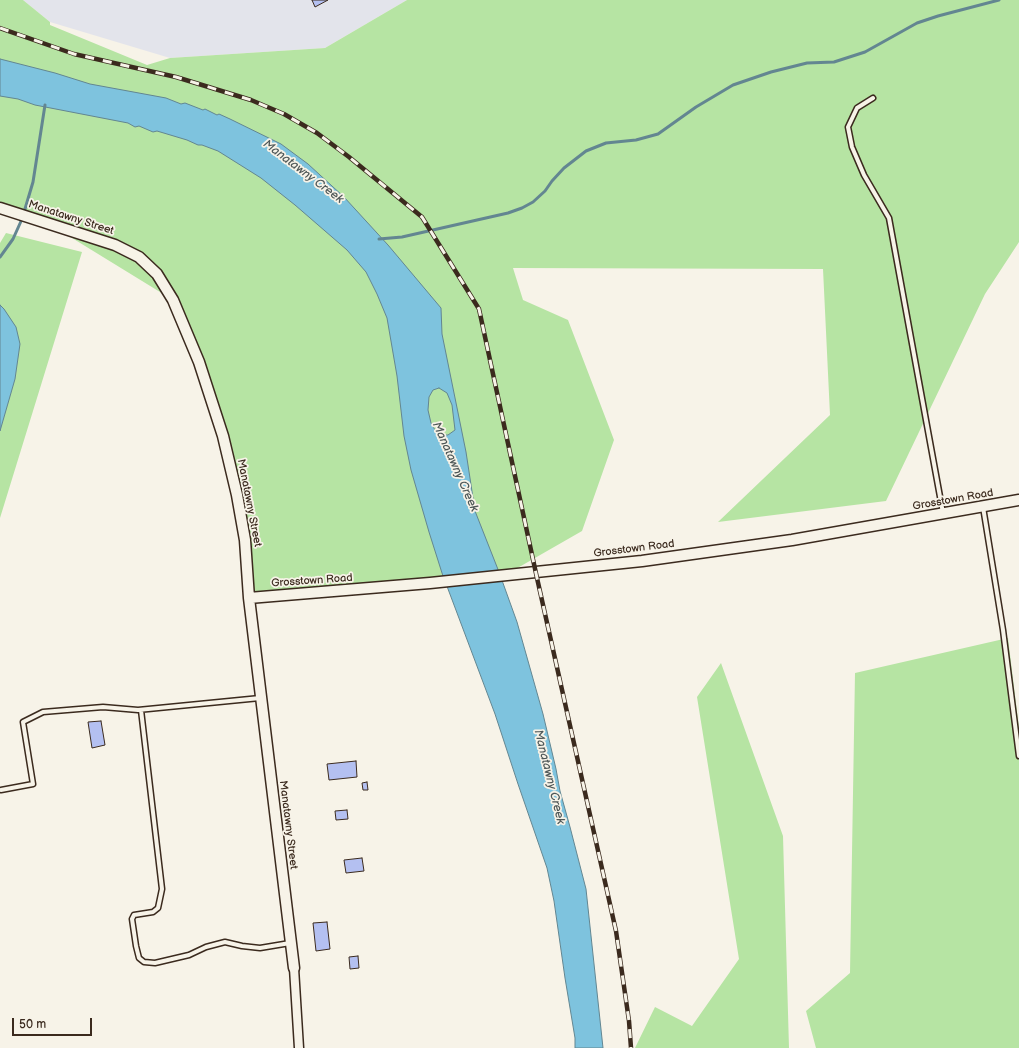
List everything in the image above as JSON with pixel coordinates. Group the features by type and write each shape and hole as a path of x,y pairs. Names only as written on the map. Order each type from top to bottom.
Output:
{"street":[{"name":"Manatawny Street","path":"0,208 115,245 139,257 157,274 173,300 199,362 223,436 237,495 245,540 249,598 260,698 294,968"},
{"name":"Grosstown Road","path":"249,598 430,583 642,561 792,540 1019,500"},
{"path":"294,968 299,1048"}],"lane":[{"path":"873,98 857,108 848,127 852,147 861,168 888,218 943,514"},
{"path":"983,507 1003,630 1019,756"},
{"path":"0,790 33,784 23,722 43,712 103,707 140,710 260,698"},
{"path":"140,710 162,889 158,908 153,912 134,915 132,919 139,958 144,962 155,963 189,955 206,947 226,942 260,948 290,943"}],"shaded area":[{"path":"23,0 407,0 325,48 170,58 50,22"}],"green space":[{"path":"0,0 23,0 50,22 50,25 147,65 170,58 325,48 407,0 1019,0 1019,242 985,294 886,501 718,522 830,415 823,269 513,268 523,300 568,320 614,440 582,531 507,574 249,598 223,436 173,300 46,222 0,207"},
{"path":"6,233 82,252 0,518 0,243"},
{"path":"1008,638 1019,728 1019,1048 816,1048 806,1011 850,973 855,673"},
{"path":"721,663 783,836 789,1048 635,1048 655,1007 692,1026 739,959 697,697"}],"water":[{"name":"Manatawny Creek","path":"0,59 55,73 90,84 166,98 181,104 185,103 203,110 205,109 230,119 281,144 308,164 344,197 388,245 441,308 442,334 466,452 475,511 517,622 543,714 560,791 586,889 603,1048 575,1048 575,1038 554,901 547,868 495,714 442,573 429,532 411,470 404,436 397,376 387,318 366,272 347,250 295,205 261,178 218,151 157,131 153,132 139,126 135,127 128,123 35,105 18,99 0,96","holes":["439,388 447,393 452,405 455,430 448,435 442,435 435,430 431,423 428,410 429,397 433,390"]},
{"path":"0,305 16,327 20,344 15,379 0,431"}],"building":[{"path":"312,0 328,0 315,7"},
{"path":"101,721 105,745 92,748 88,722"},
{"path":"356,761 357,777 329,780 327,764"},
{"path":"367,782 368,790 363,790 362,783"},
{"path":"347,810 348,819 336,820 335,811"},
{"path":"362,858 364,871 346,873 344,860"},
{"path":"327,922 330,949 316,951 313,923"},
{"path":"358,956 359,968 350,969 349,957"}],"waterway":[{"path":"379,239 402,237 508,213 522,208 533,202 545,191 564,168 586,151 606,143 636,140 658,134 696,107 733,85 771,72 807,63 834,62 865,52 917,23 999,0"},
{"path":"0,257 13,239 22,219 33,182 45,105"}],"railway":[{"path":"0,28 74,54 176,77 251,100 284,114 317,133 349,157 422,217 479,309 537,578 616,931 629,1021 631,1048"}]}
